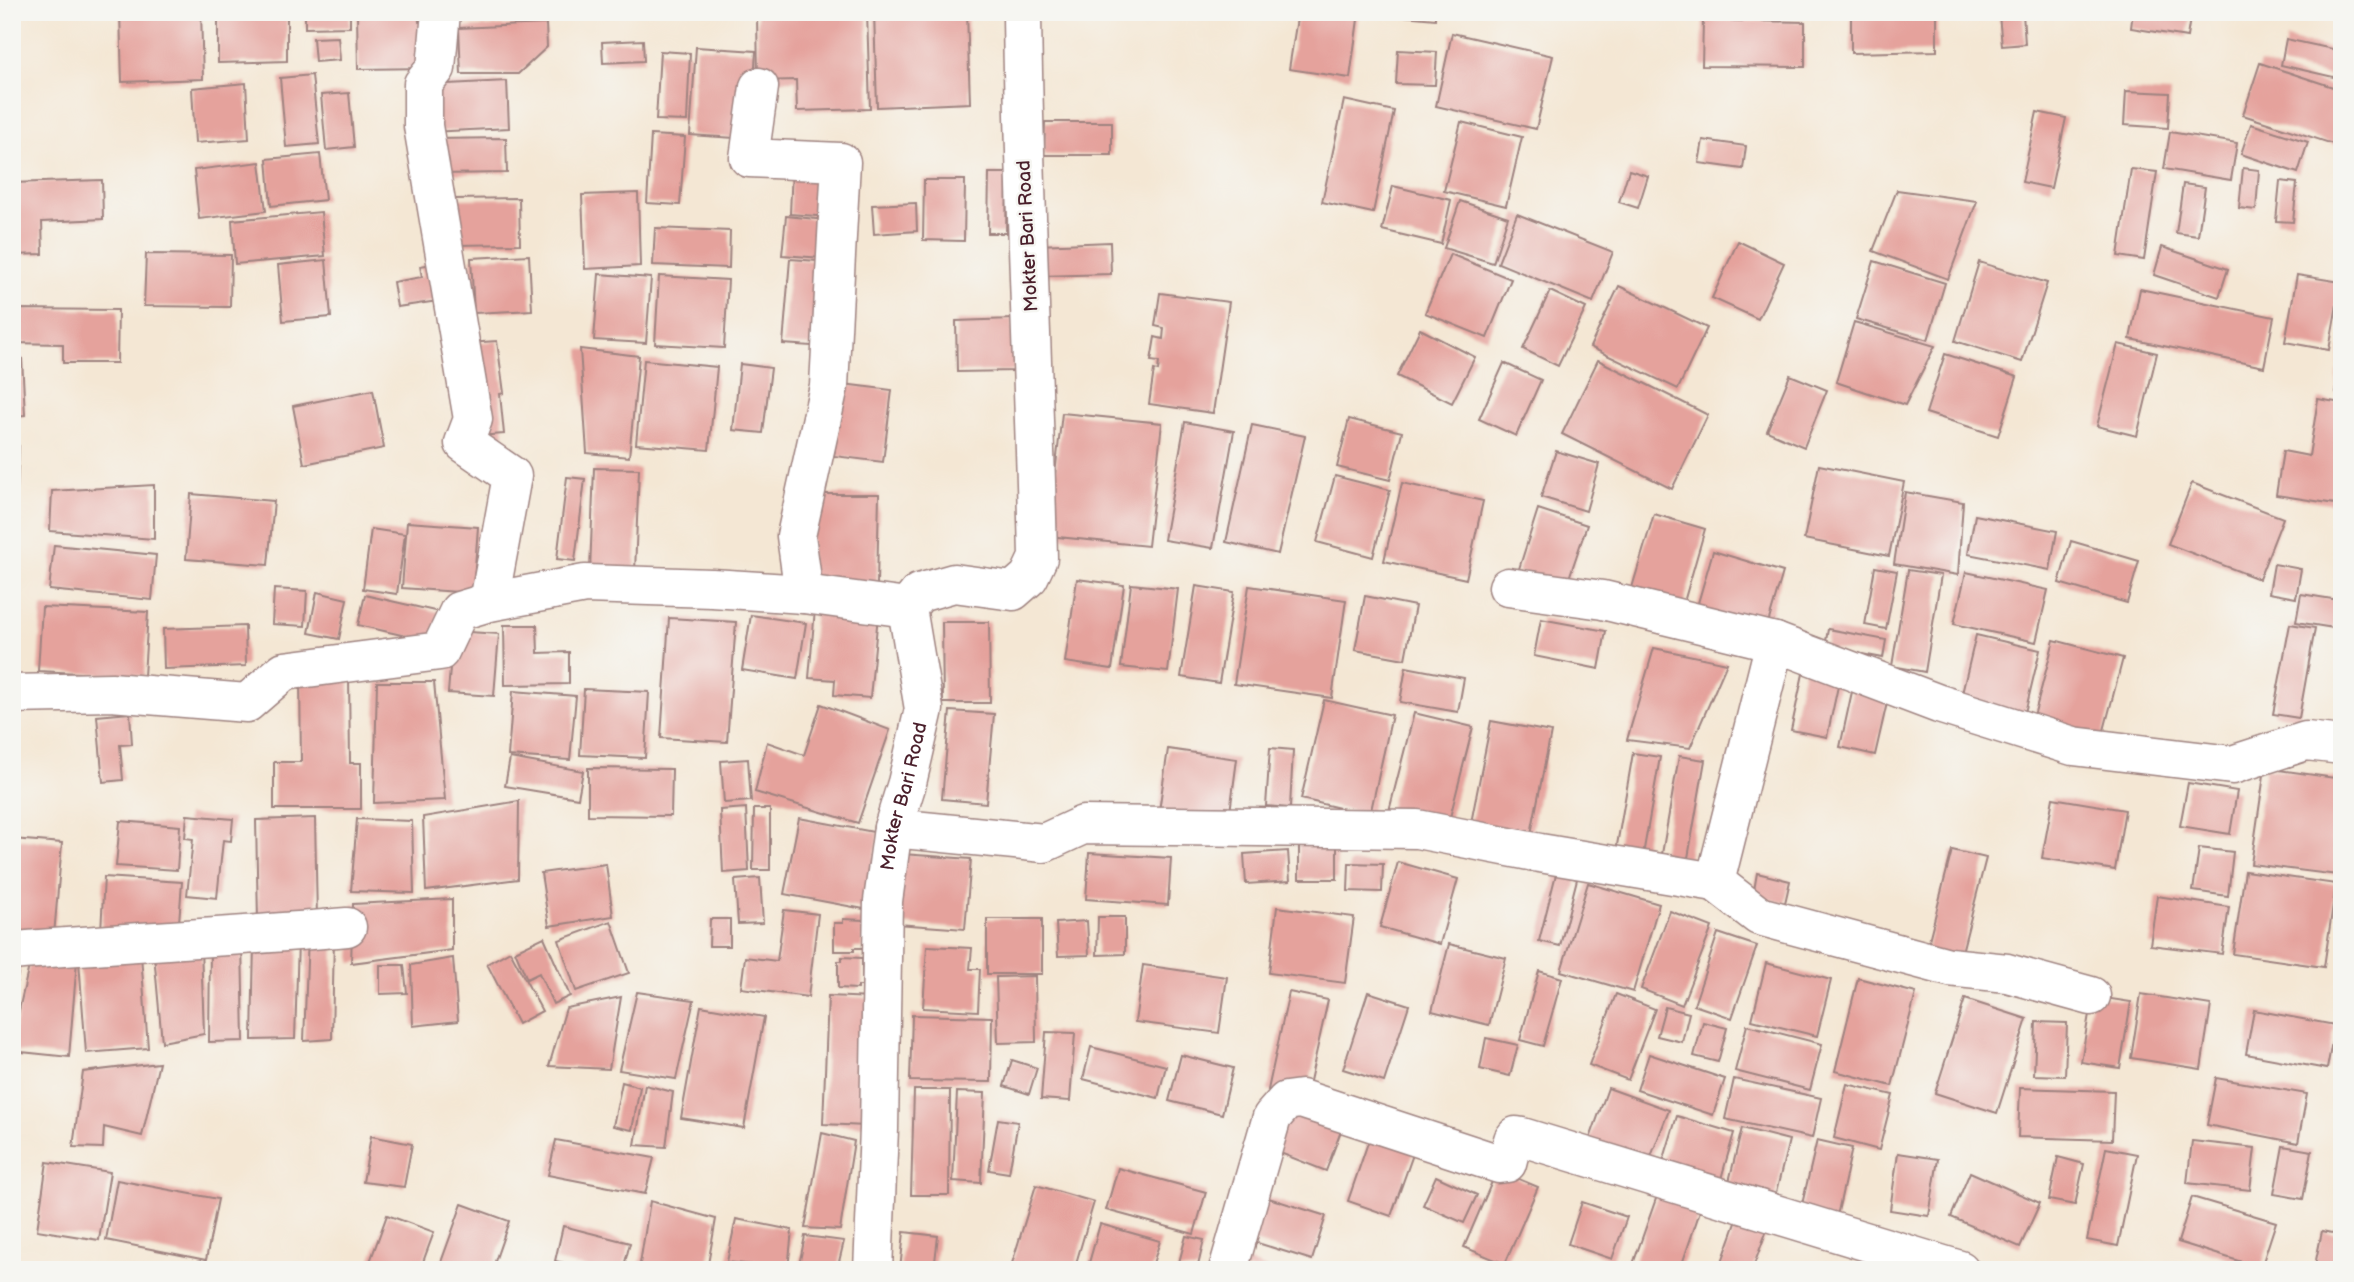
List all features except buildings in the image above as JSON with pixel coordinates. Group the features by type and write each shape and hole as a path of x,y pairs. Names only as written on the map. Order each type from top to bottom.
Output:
{"street":[{"path":"440,12 436,68 423,84 423,126 473,419 464,443 512,476 489,602"},
{"name":"Mokter Bari Road","path":"873,1270 879,1129 883,901 893,828 908,783 924,709 907,608 919,593 954,583 1013,591 1029,577 1038,558 1034,364 1023,130 1022,12"},
{"path":"759,87 749,158 841,162 829,386 796,536 804,594"},
{"path":"12,694 111,692 247,702 284,671 440,651 459,611 489,602 585,584 804,594 907,608"},
{"path":"1508,587 1603,600 1775,642 1939,704 2073,747 2232,765 2306,741 2342,745"},
{"path":"1715,882 1775,642"},
{"path":"893,828 1044,843 1083,825 1417,829 1715,882 1759,916 1949,967 2007,972 2091,996"},
{"path":"12,951 347,928"},
{"path":"1228,1270 1272,1117 1286,1101 1300,1099 1499,1164 1507,1163 1513,1140 1516,1136 1522,1137 1960,1270"}]}
